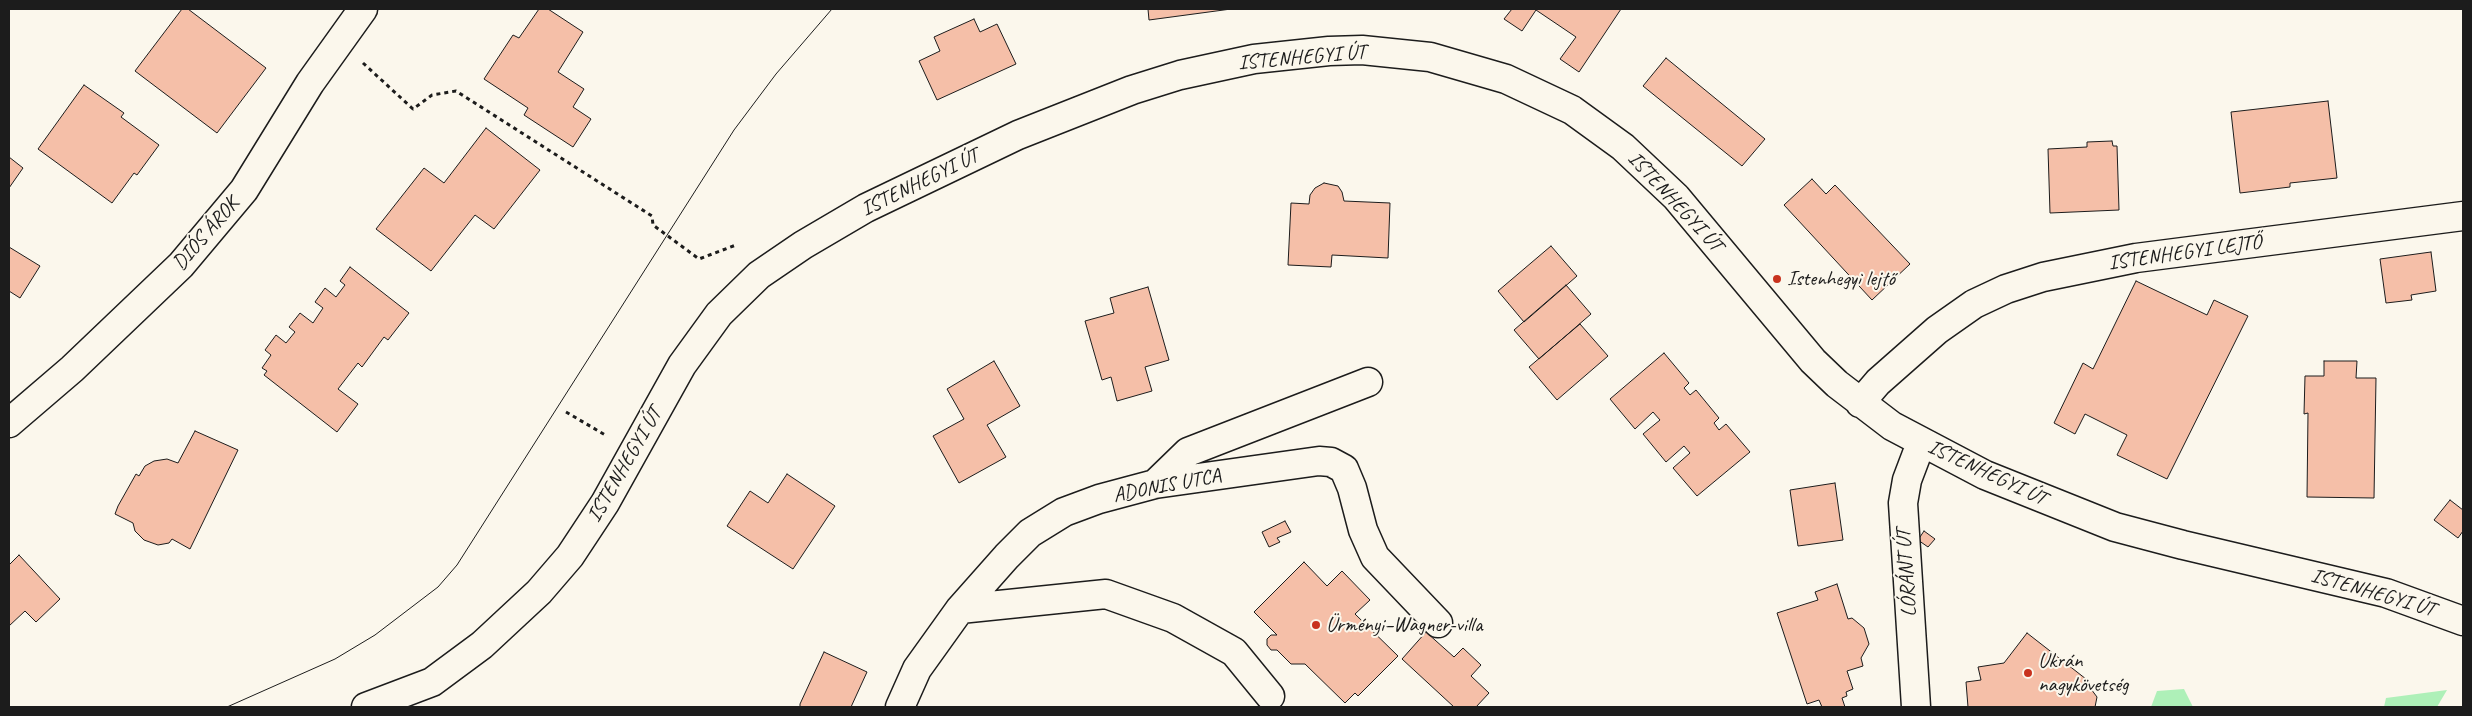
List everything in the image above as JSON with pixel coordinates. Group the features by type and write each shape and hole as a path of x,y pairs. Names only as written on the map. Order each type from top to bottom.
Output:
{"street":[{"name":"DIÓS ÁROK","path":"9,424 72,369 182,265 244,190 310,82 363,9"},
{"name":"ISTENHEGYI ÚT","path":"366,707 432,682 482,645 515,617 570,556 633,452 682,365 719,314 759,275 819,235 866,208 1018,135 1132,90 1180,75 1254,59 1329,51 1400,53 1430,57 1466,66 1538,92 1600,128 1676,197 1813,361 1860,403 1921,442 1985,475 2115,527 2386,593 2463,621"},
{"name":"ISTENHEGYI LEJTŐ","path":"1860,403 1878,382 1937,330 1974,304 2006,289 2043,277 2136,258 2463,216"},
{"path":"1155,484 1188,452 1368,382"},
{"name":"LÓRÁNT ÚT","path":"1916,707 1903,503 1906,480 1921,442"},
{"name":"ADONIS UTCA","path":"900,707 917,669 960,609 1007,556 1039,528 1064,512 1099,499 1155,484 1319,461 1331,462 1344,469 1352,488 1362,530 1375,557 1438,623"},
{"path":"960,609 1106,594 1173,618 1234,652 1270,696"}],"path":[{"path":"376,76 413,109 432,95 456,91 652,216 653,225 698,259 736,245"},
{"path":"566,412 633,452"}],"green space":[{"path":"2184,689 2193,707 2151,707 2157,691"},
{"path":"2447,690 2437,707 2384,707 2386,698"}],"building":[{"path":"182,9 188,9 266,68 217,133 135,71"},
{"path":"539,9 548,9 583,32 558,72 584,89 573,107 591,119 573,147 524,115 528,108 484,79 513,35 519,38"},
{"path":"1148,9 1231,9 1149,20"},
{"path":"1512,9 1621,9 1579,72 1560,59 1576,37 1536,10 1522,31 1504,19"},
{"path":"974,19 980,32 997,24 1016,64 937,100 919,61 940,51 934,37"},
{"path":"1666,58 1765,139 1742,166 1643,86"},
{"path":"84,85 124,113 121,117 159,145 137,175 134,173 112,203 38,149"},
{"path":"2328,101 2337,178 2290,183 2290,187 2240,193 2231,112"},
{"path":"486,128 540,170 494,229 475,215 431,271 376,229 424,168 444,183"},
{"path":"2112,141 2113,146 2117,146 2119,210 2050,213 2048,149 2087,147 2087,142"},
{"path":"9,157 23,168 9,188"},
{"path":"1812,179 1826,194 1835,185 1910,264 1872,300 1784,205"},
{"path":"1324,183 1338,186 1344,201 1390,203 1388,258 1332,255 1331,267 1288,265 1291,203 1309,204 1310,195 1315,188"},
{"path":"1551,246 1577,276 1524,322 1498,291"},
{"path":"9,247 40,266 20,298 9,291"},
{"path":"2431,252 2436,291 2411,295 2412,300 2386,303 2380,259"},
{"path":"350,267 409,313 388,340 384,337 362,367 358,363 338,389 358,404 337,432 264,375 267,371 262,368 271,355 265,350 276,335 286,343 295,332 289,327 300,313 313,323 323,308 315,302 325,288 336,297 345,285 340,281"},
{"path":"2136,281 2207,315 2214,300 2248,316 2167,479 2117,455 2127,435 2085,414 2075,434 2054,423 2083,363 2093,369"},
{"path":"1566,285 1591,314 1539,359 1514,330"},
{"path":"1148,287 1169,360 1145,367 1152,391 1117,401 1111,377 1102,380 1085,321 1114,313 1110,298"},
{"path":"1580,324 1608,356 1557,400 1529,367"},
{"path":"1664,353 1689,383 1684,388 1690,395 1696,390 1719,418 1714,423 1719,430 1726,424 1750,452 1697,496 1673,468 1690,453 1684,446 1666,462 1643,434 1660,420 1653,412 1635,429 1610,399"},
{"path":"994,361 1020,406 987,425 1006,457 959,483 933,436 964,419 947,389"},
{"path":"2324,361 2357,361 2356,378 2376,378 2374,498 2307,497 2308,413 2304,414 2305,376 2324,376"},
{"path":"195,431 238,450 190,549 172,539 169,543 158,545 144,540 135,531 133,523 115,514 118,506 136,474 139,476 145,466 154,461 167,459 178,463"},
{"path":"787,474 835,506 793,569 727,526 750,491 768,503"},
{"path":"1835,483 1843,540 1798,546 1790,490"},
{"path":"2450,500 2463,510 2463,531 2458,538 2434,520"},
{"path":"1285,521 1291,532 1277,538 1280,542 1269,547 1262,532"},
{"path":"1924,531 1935,539 1928,547 1918,540"},
{"path":"19,555 60,599 36,622 25,611 9,626 9,565"},
{"name":"Ürményi–Wagner-villa","path":"1304,562 1327,586 1342,571 1370,600 1355,614 1398,656 1358,696 1355,693 1345,703 1305,664 1291,664 1277,650 1271,650 1267,645 1267,639 1271,635 1277,635 1254,612"},
{"path":"1837,584 1848,619 1852,618 1864,628 1869,644 1861,658 1863,666 1847,671 1853,689 1846,692 1847,696 1842,698 1845,707 1822,707 1819,700 1807,704 1777,613 1818,600 1815,592"},
{"path":"1426,632 1454,657 1463,648 1481,665 1471,676 1489,693 1476,707 1454,707 1402,659"},
{"name":"Ukrán nagykövetség","path":"2027,633 2086,679 2083,682 2088,685 2097,697 2095,707 1968,707 1966,682 1981,680 1978,667 2004,663"},
{"path":"824,652 867,672 851,707 800,707"}],"tram line":[{"path":"227,707 335,659 375,635 438,587 457,565 734,130 776,74 832,9"}],"place":[{"name":"Istenhegyi lejtő","path":"1777,279"},
{"name":"Ürményi–Wagner-villa","path":"1316,625"},
{"name":"Ukrán nagykövetség","path":"2028,673"}]}
